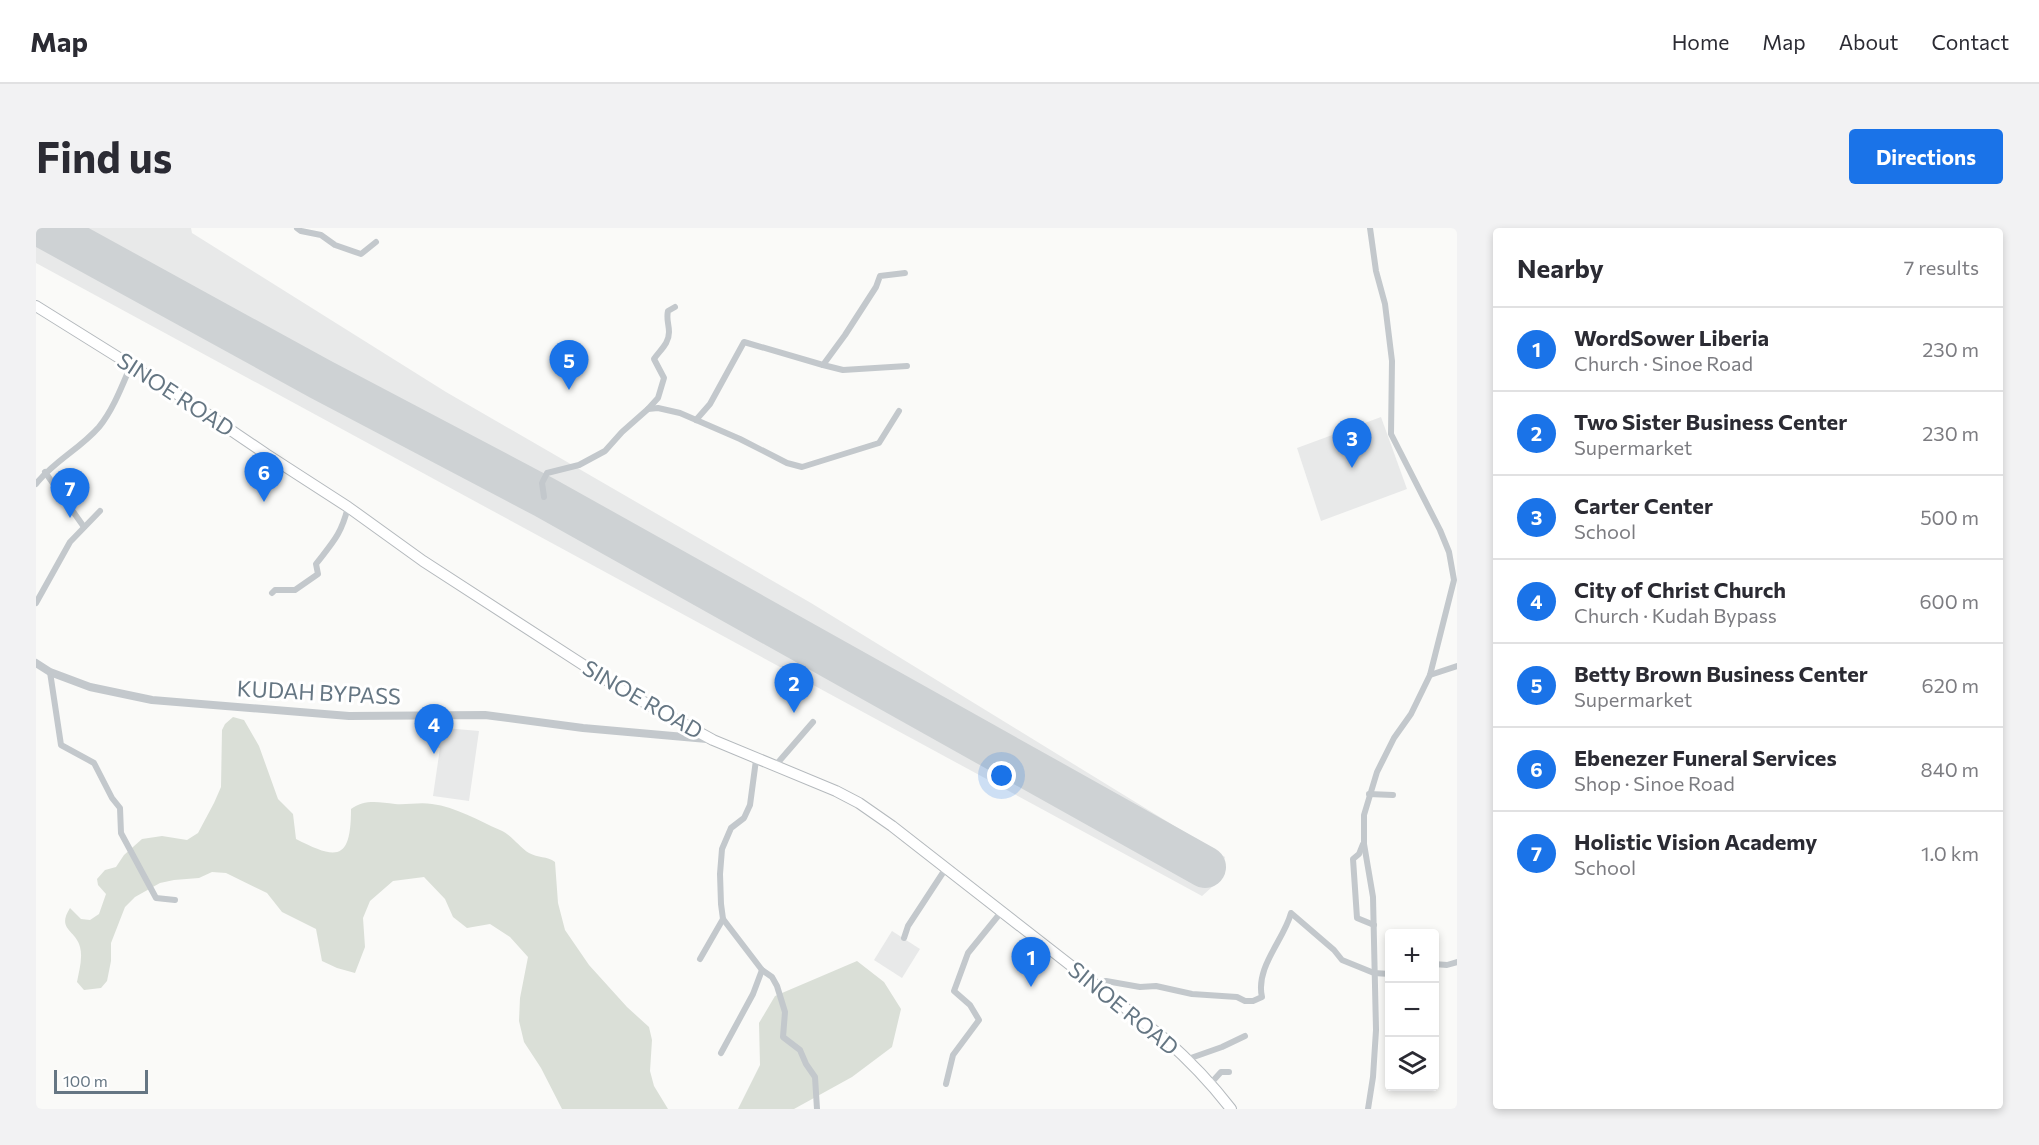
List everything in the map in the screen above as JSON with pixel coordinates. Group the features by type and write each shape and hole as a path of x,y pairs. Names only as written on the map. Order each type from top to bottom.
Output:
{"highway":[{"name":"SINOE ROAD","path":"36,306 131,365 348,507 404,548 546,642 645,704 713,740 836,791 859,803 1002,911 1188,1059 1231,1109"}],"street":[{"path":"297,228 321,235 335,245 361,254 376,242"},
{"path":"1368,1109 1376,1030 1373,897 1364,844 1364,815 1369,794 1394,738 1411,714 1430,675 1454,580 1452,565 1440,530 1391,434 1392,361 1385,304 1376,271 1370,228"},
{"path":"823,365 876,287 880,276 905,273"},
{"path":"544,497 542,483 547,473 579,465 605,451 658,398 664,378 654,359 666,346 669,332 666,320 668,311 675,307"},
{"path":"696,420 710,404 744,342 843,370 907,366"},
{"path":"36,484 45,472 98,428 108,413 131,365"},
{"path":"648,409 658,408 680,413 740,439 787,463 802,467 879,443 899,411"},
{"path":"45,472 84,526"},
{"path":"272,593 275,590 300,588 318,574 316,564 342,530 348,507"},
{"path":"36,603 70,542 100,511"},
{"name":"KUDAH BYPASS","path":"36,663 50,672 90,687 152,700 348,716 496,716 583,728 713,740"},
{"path":"1430,675 1457,666"},
{"path":"50,672 61,745 94,763 112,798 120,808 121,833 156,898 175,900"},
{"path":"775,767 813,722"},
{"path":"756,759 750,805 744,818 731,828 722,849 720,874 723,919 762,970 772,977 781,994 785,1012 783,1037 800,1050 815,1077 817,1109"},
{"path":"1369,794 1393,795"},
{"path":"1364,844 1359,854 1353,859 1357,918 1374,925"},
{"path":"904,938 908,926 946,868"},
{"path":"946,1084 953,1055 979,1020 970,1005 954,991 968,953 1002,911"},
{"path":"1094,984 1106,981 1140,987 1156,986 1192,994 1237,997 1245,1001 1253,1001 1262,997 1260,987 1266,966 1282,937 1291,913 1334,950 1342,960 1374,973 1385,974"},
{"path":"700,959 723,919"},
{"path":"1439,964 1457,962"},
{"path":"721,1053 753,994 762,970"},
{"path":"1188,1059 1245,1036"},
{"path":"1211,1083 1221,1072 1229,1072"}],"shaded area":[{"path":"36,228 191,228 192,233 446,392 811,603 1225,857 1221,879 1202,896 36,263"},
{"path":"1381,417 1407,489 1321,521 1297,448"},
{"path":"233,717 244,720 259,746 278,799 293,814 296,839 310,846 331,852 339,851 344,847 348,839 351,809 361,804 372,802 427,803 450,808 476,819 504,832 529,853 555,862 558,903 565,930 589,965 627,1007 649,1027 652,1040 650,1071 654,1086 668,1109 562,1109 541,1068 524,1042 519,1021 520,998 528,957 510,937 490,924 467,928 453,917 445,899 424,877 393,881 370,901 363,918 365,947 355,973 322,961 316,929 282,912 267,893 226,873 212,872 199,878 160,883 135,897 125,907 111,943 111,961 107,981 101,988 84,990 77,982 81,951 78,941 66,926 66,915 70,908 81,919 90,920 99,914 106,894 98,885 97,879 105,870 116,867 124,855 142,839 162,836 187,840 198,833 221,787 222,730"},
{"path":"433,727 479,731 469,801 433,796 440,748 432,747"},
{"path":"892,931 920,949 902,978 874,960"},
{"path":"857,961 884,982 901,1009 892,1047 852,1077 794,1109 738,1109 760,1065 759,1023 775,996"}],"runway":[{"path":"45,228 320,379 544,497 1205,867"}],"place":[{"name":"Betty Brown Business Center","path":"569,390"},
{"name":"Carter Center","path":"1352,468"},
{"name":"Ebenezer Funeral Services","path":"264,502"},
{"name":"Holistic Vision Academy","path":"70,518"},
{"name":"Two Sister Business Center","path":"794,713"},
{"name":"City of Christ Church","path":"434,754"},
{"name":"WordSower Liberia","path":"1031,987"}]}
